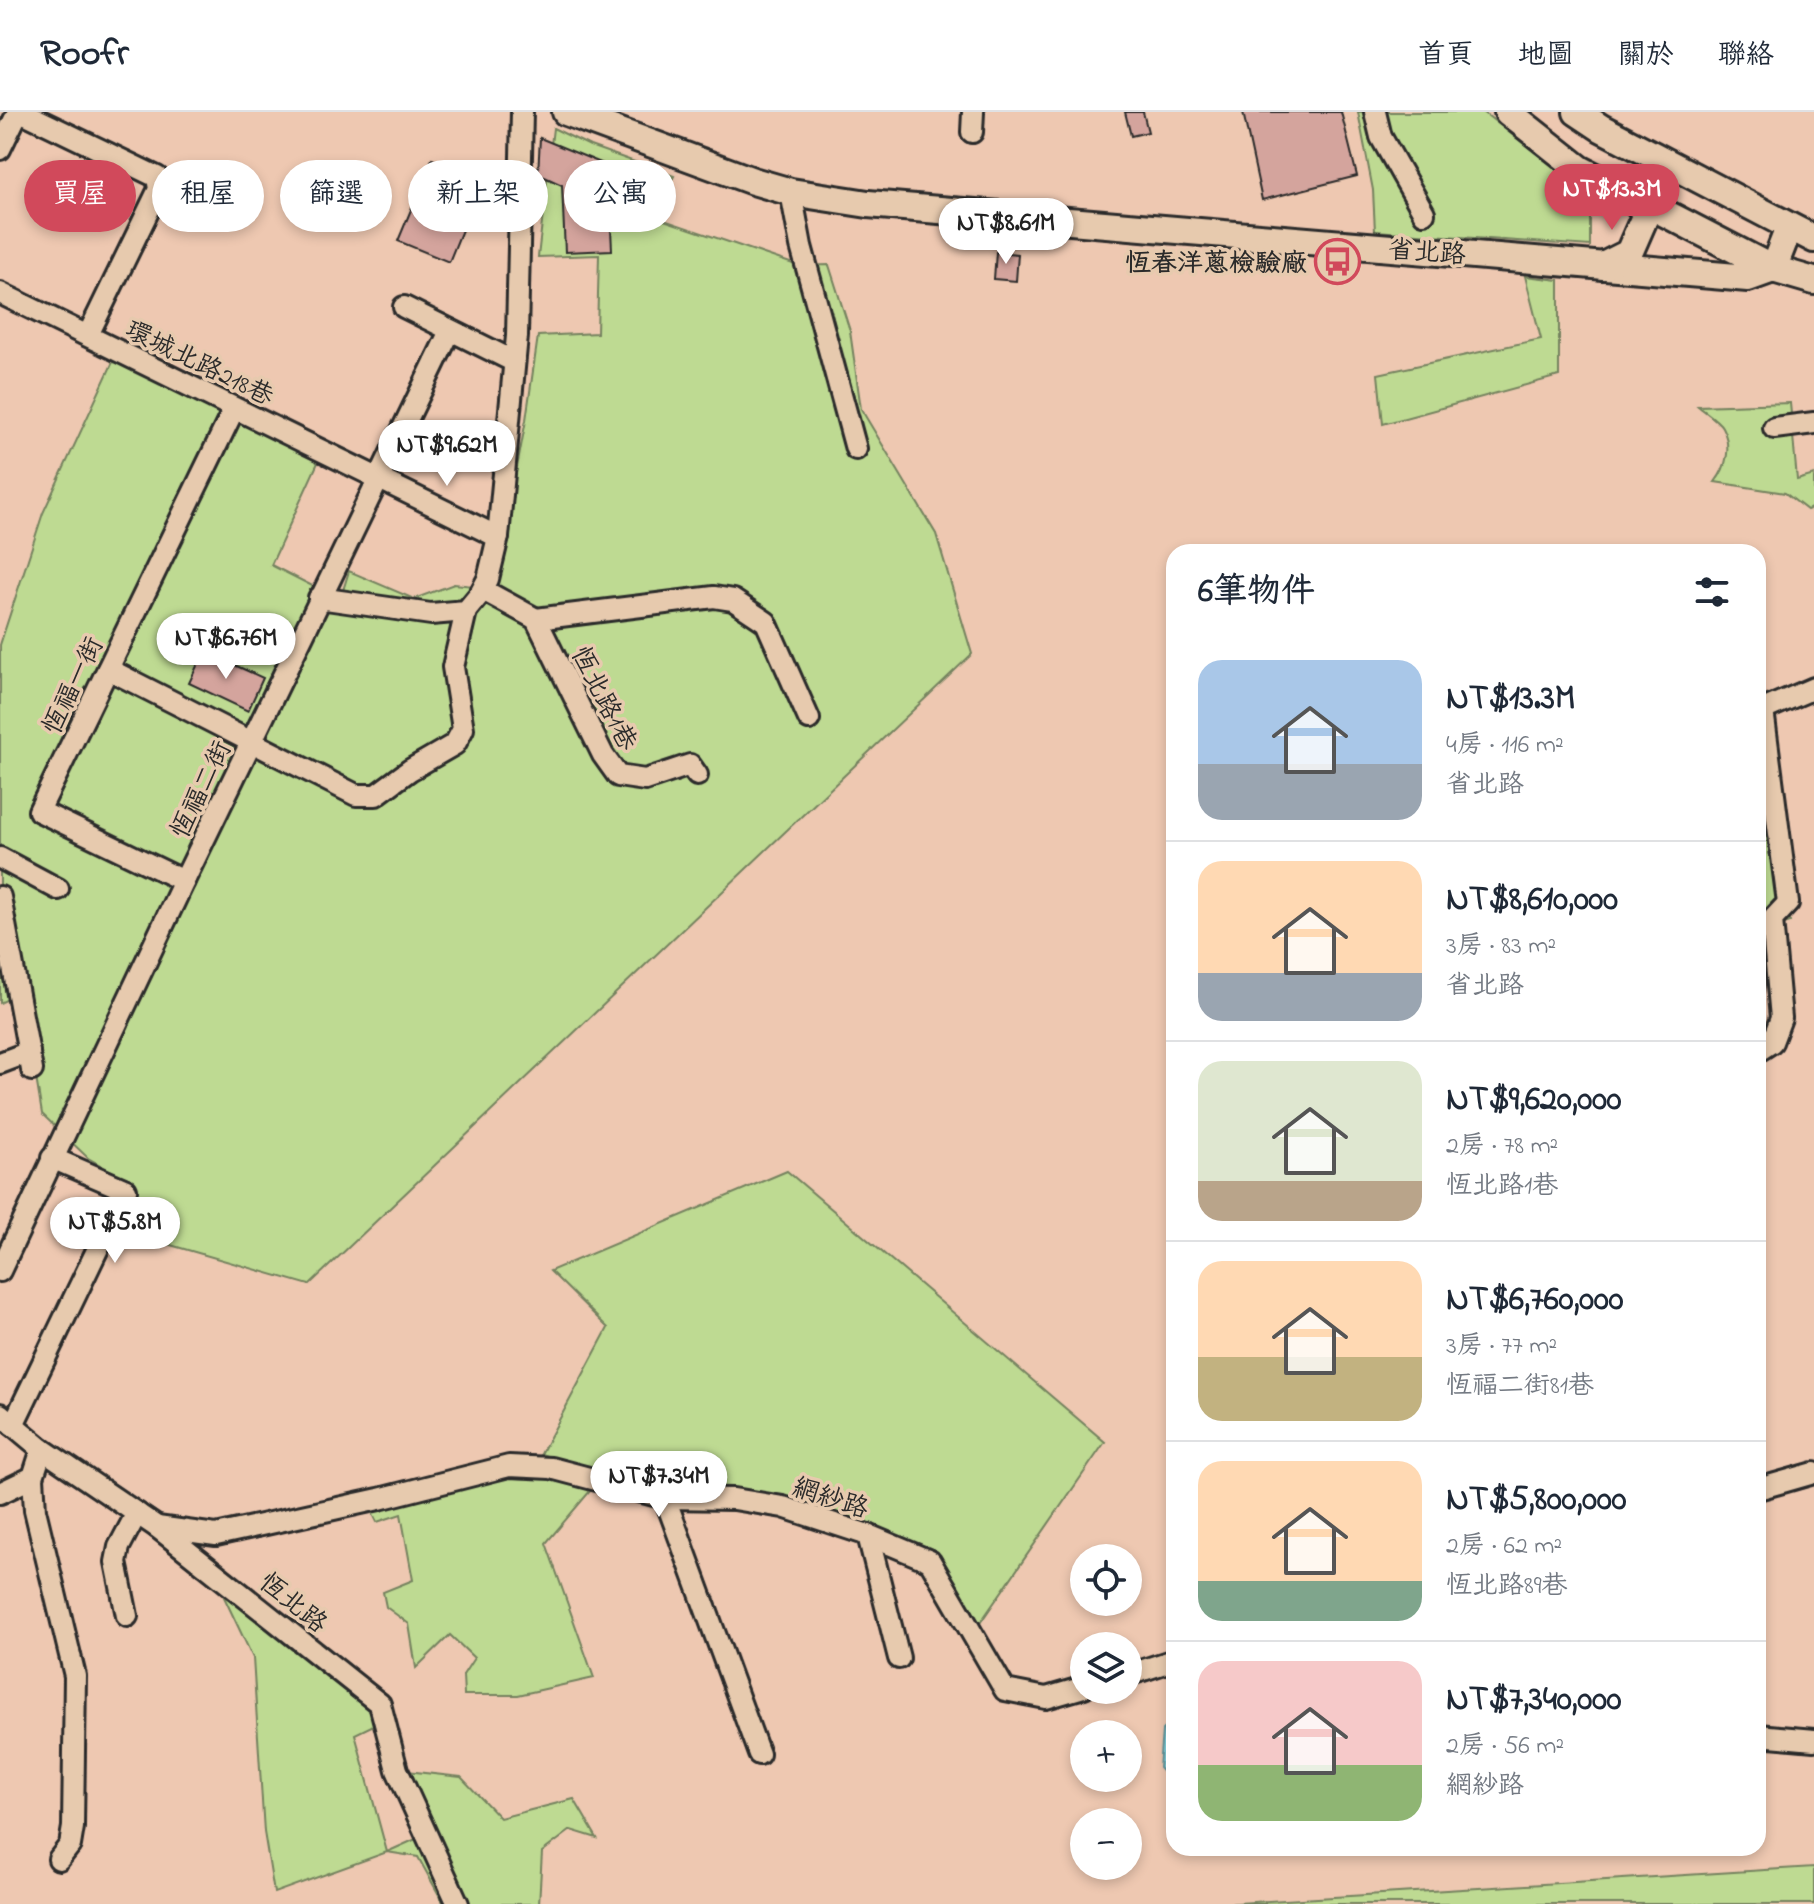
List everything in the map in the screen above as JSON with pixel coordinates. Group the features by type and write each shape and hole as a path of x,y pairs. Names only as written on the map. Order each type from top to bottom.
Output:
{"main road":[{"name":"省北路","path":"566,112 595,118 715,169 791,192 868,204 1748,278 1773,269 1814,281"},
{"path":"1508,112 1580,169 1773,269 1789,228"},
{"path":"1577,112 1601,128 1814,239"},
{"path":"1603,266 1629,253 1640,231 1646,214 1632,196"}],"street":[{"path":"0,149 20,112 157,177 159,189 88,335"},
{"path":"108,669 356,795 376,795 410,770 455,744 463,729 453,667 466,611 483,590 498,537 517,336 522,112"},
{"path":"1375,112 1381,137 1424,213"},
{"path":"791,192 801,246 856,449"},
{"name":"環城北路218巷","path":"0,293 498,537"},
{"path":"404,307 513,361"},
{"name":"恆福二街","path":"0,1271 319,598 450,331"},
{"name":"恆福一街","path":"184,881 39,811 234,409"},
{"path":"1774,428 1814,423"},
{"path":"483,590 536,619 714,597 733,600 766,622 809,719"},
{"path":"319,598 431,614 466,611"},
{"name":"恆北路1巷","path":"536,619 603,755 618,776 645,780 690,765 697,775"},
{"path":"1766,709 1814,688"},
{"path":"1766,747 1788,903 1772,920 1781,1018 1772,1042 1766,1046"},
{"path":"0,858 58,889"},
{"path":"0,897 31,1061 0,1063"},
{"path":"7,1420 126,1190 52,1158"},
{"name":"恆北路","path":"7,1420 42,1449 157,1527 380,1704 397,1770 458,1904"},
{"path":"42,1449 33,1477 35,1510 75,1676 73,1827 70,1845 59,1859"},
{"name":"網紗路","path":"157,1527 216,1535 509,1466 551,1468 665,1498 734,1499 783,1507 868,1535 930,1561 1005,1690 1046,1698 1070,1691"},
{"path":"1766,1487 1814,1473"},
{"path":"0,1493 33,1477"},
{"path":"665,1498 759,1754"},
{"path":"127,1616 116,1562 119,1547 137,1513"},
{"path":"868,1535 899,1658"},
{"path":"1142,1670 1166,1663"},
{"path":"1766,1736 1814,1740"}],"green space":[{"path":"1358,112 1483,112 1546,161 1590,190 1590,246 1375,231 1373,190"},
{"path":"553,128 629,160 564,160 564,232 676,232 676,224 799,266 829,265 850,331 861,409 936,534 972,654 309,1285 115,1229 136,1185 88,1158 42,1114 22,992 0,1003 0,645 43,513 117,353 321,456 271,565 340,600 349,571 414,599 454,584 494,588 526,420 538,336 597,333 599,255 538,257 541,232 548,232 548,171"},
{"path":"1525,276 1559,280 1559,376 1383,424 1378,374 1541,339"},
{"path":"1790,403 1797,480 1814,475 1814,507 1807,510 1785,493 1715,482 1723,470 1727,442 1720,424 1698,406"},
{"path":"1766,734 1790,922 1766,930"},
{"path":"787,1171 1105,1442 971,1636 930,1561 868,1535 680,1497 665,1498 541,1454 608,1328 550,1271"},
{"path":"493,1475 559,1479 591,1490 546,1543 594,1678 518,1695 464,1695 463,1675 474,1658 450,1635 416,1668 409,1624 386,1607 383,1592 413,1580 401,1514 377,1522 369,1506"},
{"path":"216,1580 382,1721 355,1734 387,1852 274,1893 264,1832 253,1658"},
{"path":"397,1770 461,1777 500,1818 574,1799 597,1838 571,1830 542,1852 539,1904 444,1904 418,1857 387,1852 425,1835"},
{"path":"1814,1867 1814,1904 1222,1904"}],"water":[{"path":"1166,1727 1166,1776 1159,1768 1162,1731"}],"building":[{"path":"1125,112 1143,112 1148,132 1131,136"},
{"path":"1243,112 1341,112 1357,176 1262,200"},
{"path":"540,138 593,160 564,160 564,230 562,185 548,179 548,160 539,160"},
{"path":"408,217 408,232 461,232 449,262 398,241"},
{"path":"564,232 611,232 612,250 565,252"},
{"path":"996,252 1018,254 1016,281 994,279"},
{"path":"204,651 263,678 248,711 189,683"}],"place":[{"name":"恆春洋蔥檢驗廠","path":"1338,262"}]}
